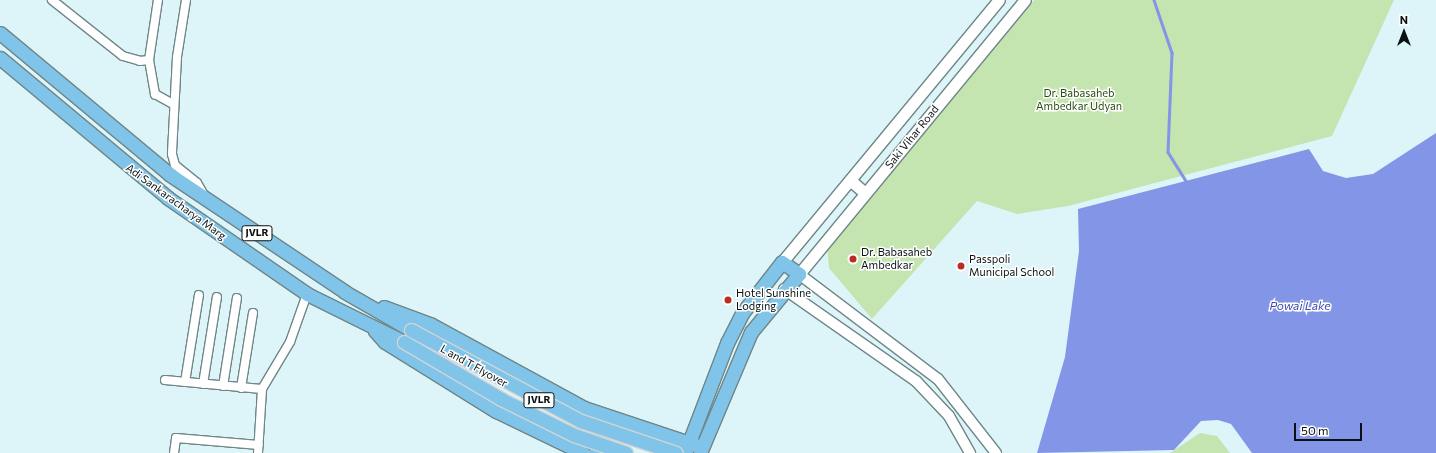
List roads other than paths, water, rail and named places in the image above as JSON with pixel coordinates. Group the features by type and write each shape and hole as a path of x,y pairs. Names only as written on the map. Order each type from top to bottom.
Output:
{"main road":[{"name":"Saki Vihar Road","path":"782,262 999,0"},
{"name":"Saki Vihar Road","path":"799,274 1024,0"},
{"name":"Adi Sankaracharya Marg","path":"0,33 100,113 146,157 345,292"},
{"name":"Adi Sankaracharya Marg","path":"0,58 103,143 133,172 168,198 308,294 368,323"},
{"path":"850,180 865,193"},
{"path":"345,292 430,324 513,372 608,417 687,448 702,450 751,332 784,289 799,274 782,262 743,312 727,343 687,448"},
{"path":"769,280 784,289"},
{"name":"L and T Flyover","path":"345,292 411,330 581,421 676,453"},
{"path":"368,323 386,342 496,411 583,453"},
{"name":"L and T Flyover","path":"368,323 404,342 501,399 574,435 626,453"},
{"path":"595,453 608,417"}],"street":[{"path":"52,0 123,56 149,60"},
{"path":"158,0 149,60 156,94 173,104"},
{"path":"186,0 173,104 176,165 197,184 206,199"},
{"path":"799,274 938,379 996,453"},
{"path":"784,289 916,381 949,416 970,453"},
{"path":"174,453 176,438 259,449 262,389 290,342 308,294"},
{"path":"185,382 199,295"},
{"path":"203,384 217,297"},
{"path":"223,386 237,298"},
{"path":"241,388 253,313"},
{"path":"166,380 262,389"}],"water":[{"name":"Powai Lake","path":"1436,133 1436,453 1252,453 1231,424 1218,420 1201,421 1174,450 1037,453 1065,357 1079,251 1078,209 1309,149 1323,171 1346,178 1373,174"}],"waterway":[{"path":"1154,0 1172,53 1168,152 1187,183"}],"place":[{"name":"Dr. Babasaheb Ambedkar","path":"853,259"},
{"name":"Passpoli Municipal School","path":"961,266"},
{"name":"Hotel Sunshine Lodging","path":"728,300"}],"park label":[{"name":"Dr. Babasaheb Ambedkar Udyan","path":"1079,100"}]}
